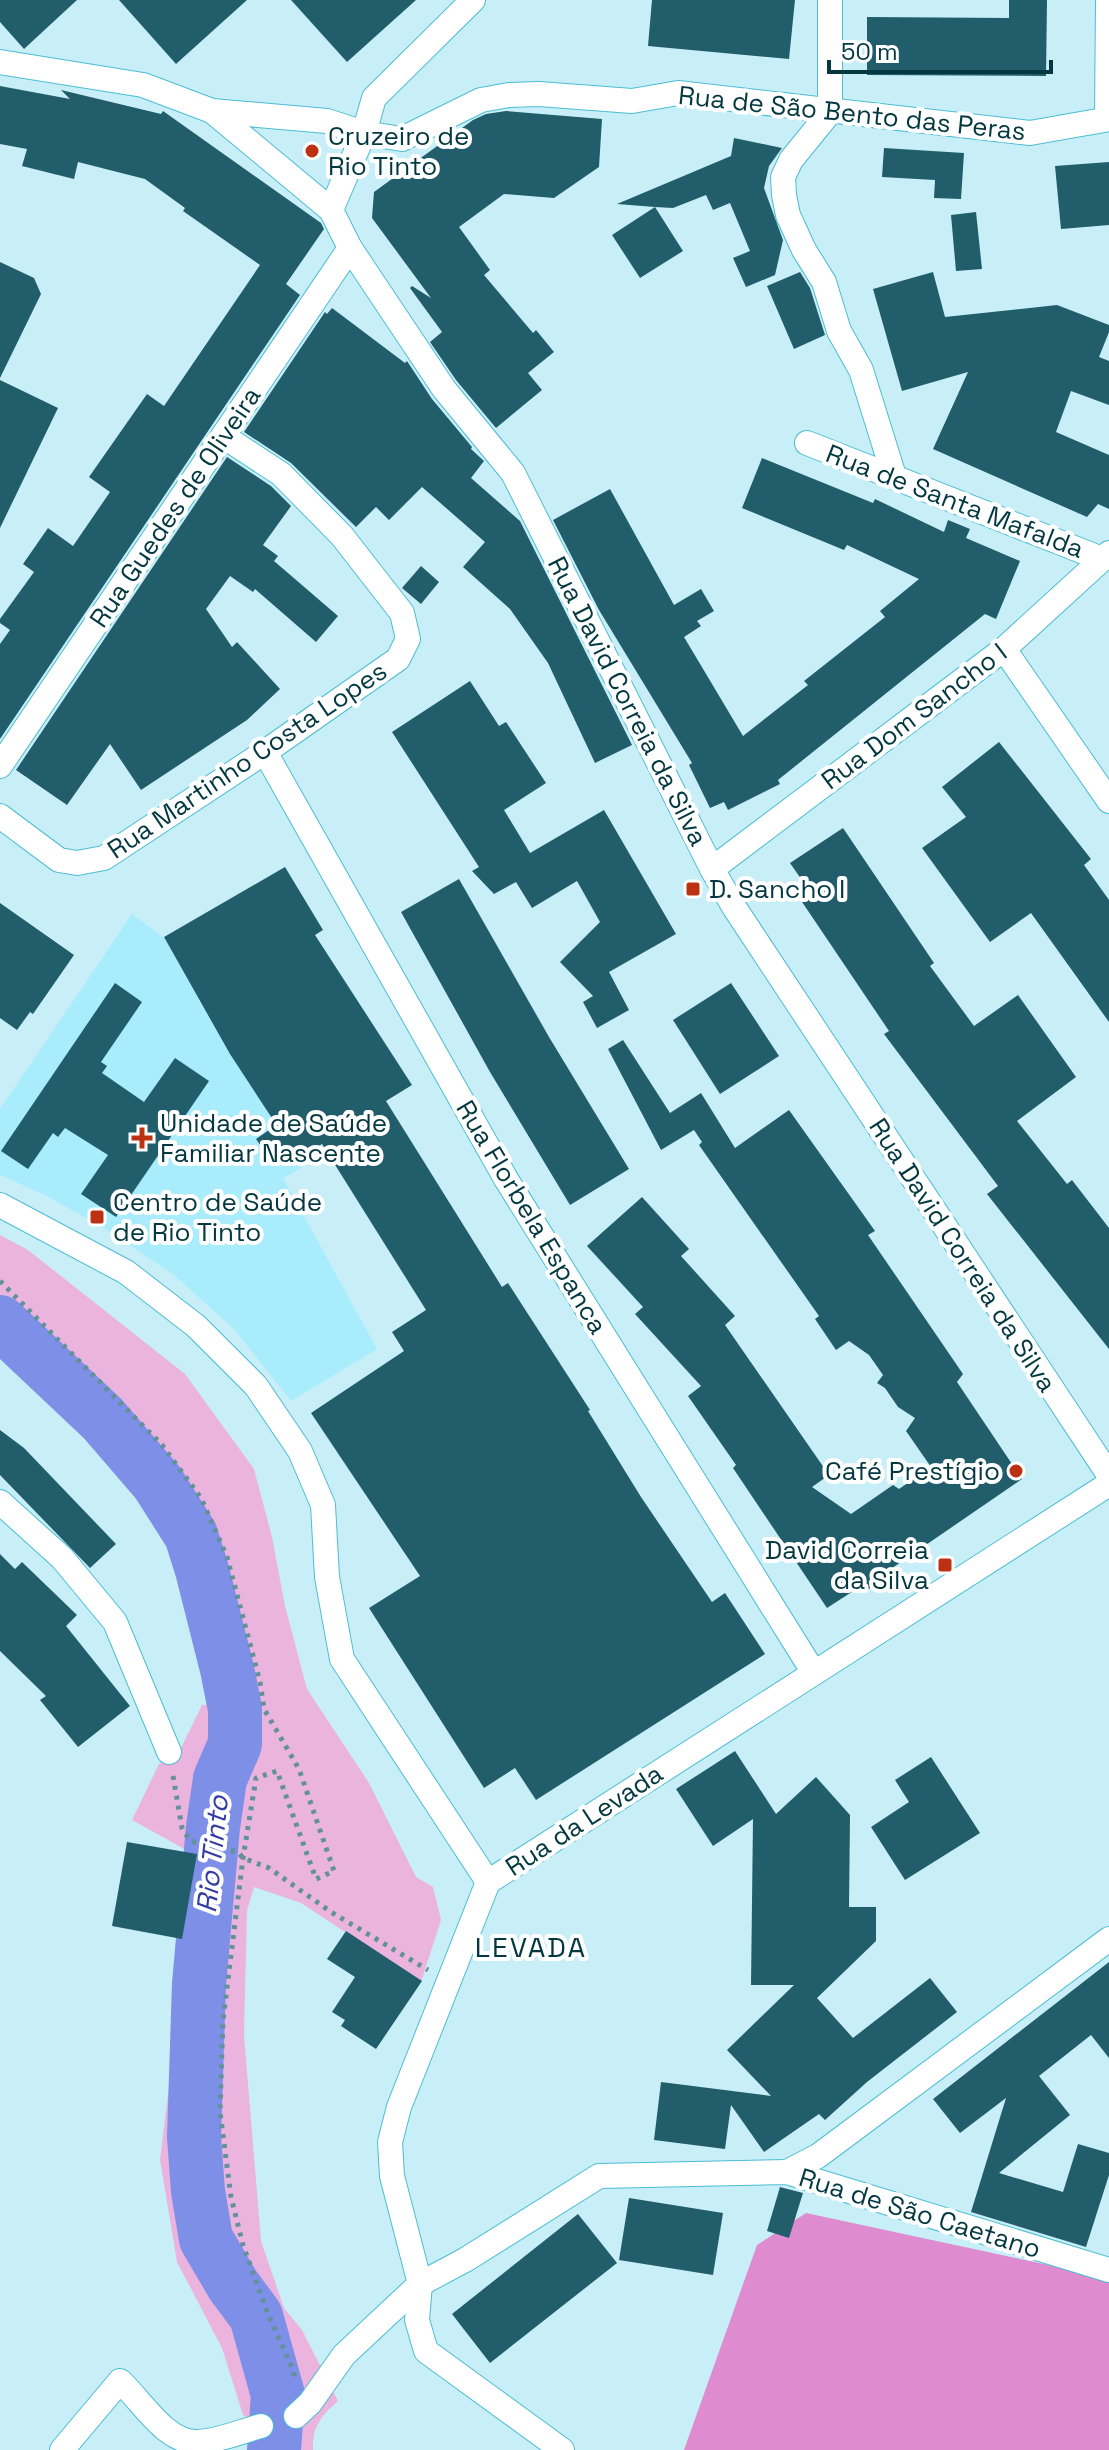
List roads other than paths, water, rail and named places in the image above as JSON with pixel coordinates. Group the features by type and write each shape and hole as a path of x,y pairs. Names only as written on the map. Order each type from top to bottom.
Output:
{"street":[{"path":"0,62 143,85 212,111 331,210 364,133 374,98 473,0"},
{"path":"830,0 830,112 791,160 783,177 788,215 804,250 824,282 839,331 861,370 894,476"},
{"path":"1108,0 1108,119"},
{"name":"Rua de São Bento das Peras","path":"212,111 327,121 364,133 402,139 481,100 539,94 632,101 678,93 1030,133 1108,119"},
{"name":"Rua David Correia da Silva","path":"331,210 350,248 444,389 513,473 734,907 1109,1475"},
{"name":"Rua Guedes de Oliveira","path":"0,766 350,248"},
{"name":"Rua Martinho Costa Lopes","path":"0,816 59,860 77,863 104,858 265,752 398,659 408,639 402,613 342,536 281,474 223,436"},
{"name":"Rua de Santa Mafalda","path":"807,443 1106,556"},
{"name":"Rua Dom Sancho I","path":"712,869 1004,649 1106,556"},
{"path":"1004,649 1109,801"},
{"name":"Rua Florbela Espanca","path":"265,752 506,1179 814,1673"},
{"path":"0,1205 126,1272 196,1326 256,1386 300,1451 323,1505 327,1577 342,1659 488,1882"},
{"name":"Rua da Levada","path":"420,2284 392,2176 390,2142 399,2107 488,1882 1109,1484"},
{"path":"0,1502 62,1558 115,1622 169,1752"},
{"path":"787,2172 818,2156 1109,1939"},
{"name":"Rua de São Caetano","path":"420,2284 465,2260 599,2176 787,2172 1109,2270"},
{"path":"296,2416 310,2403 344,2355 420,2284"},
{"path":"420,2284 417,2320 426,2351 562,2450"},
{"path":"62,2450 120,2381 172,2434 185,2441 200,2442 261,2426"}],"waterway":[{"name":"Rio Tinto","path":"0,1322 103,1419 158,1483 191,1535 227,1669 235,1709 235,1744 220,1779 213,1827 199,1984 194,2137 206,2239 233,2285 256,2316 278,2395 274,2450"}],"place":[{"name":"Cruzeiro de Rio Tinto","path":"312,151"},
{"name":"D. Sancho I","path":"693,889"},
{"name":"Unidade de Saúde Familiar Nascente","path":"142,1138"},
{"name":"Centro de Saúde de Rio Tinto","path":"97,1217"},
{"name":"Café Prestígio","path":"1016,1471"},
{"name":"David Correia da Silva","path":"945,1565"}],"district":[{"name":"LEVADA","path":"531,1947"}]}
